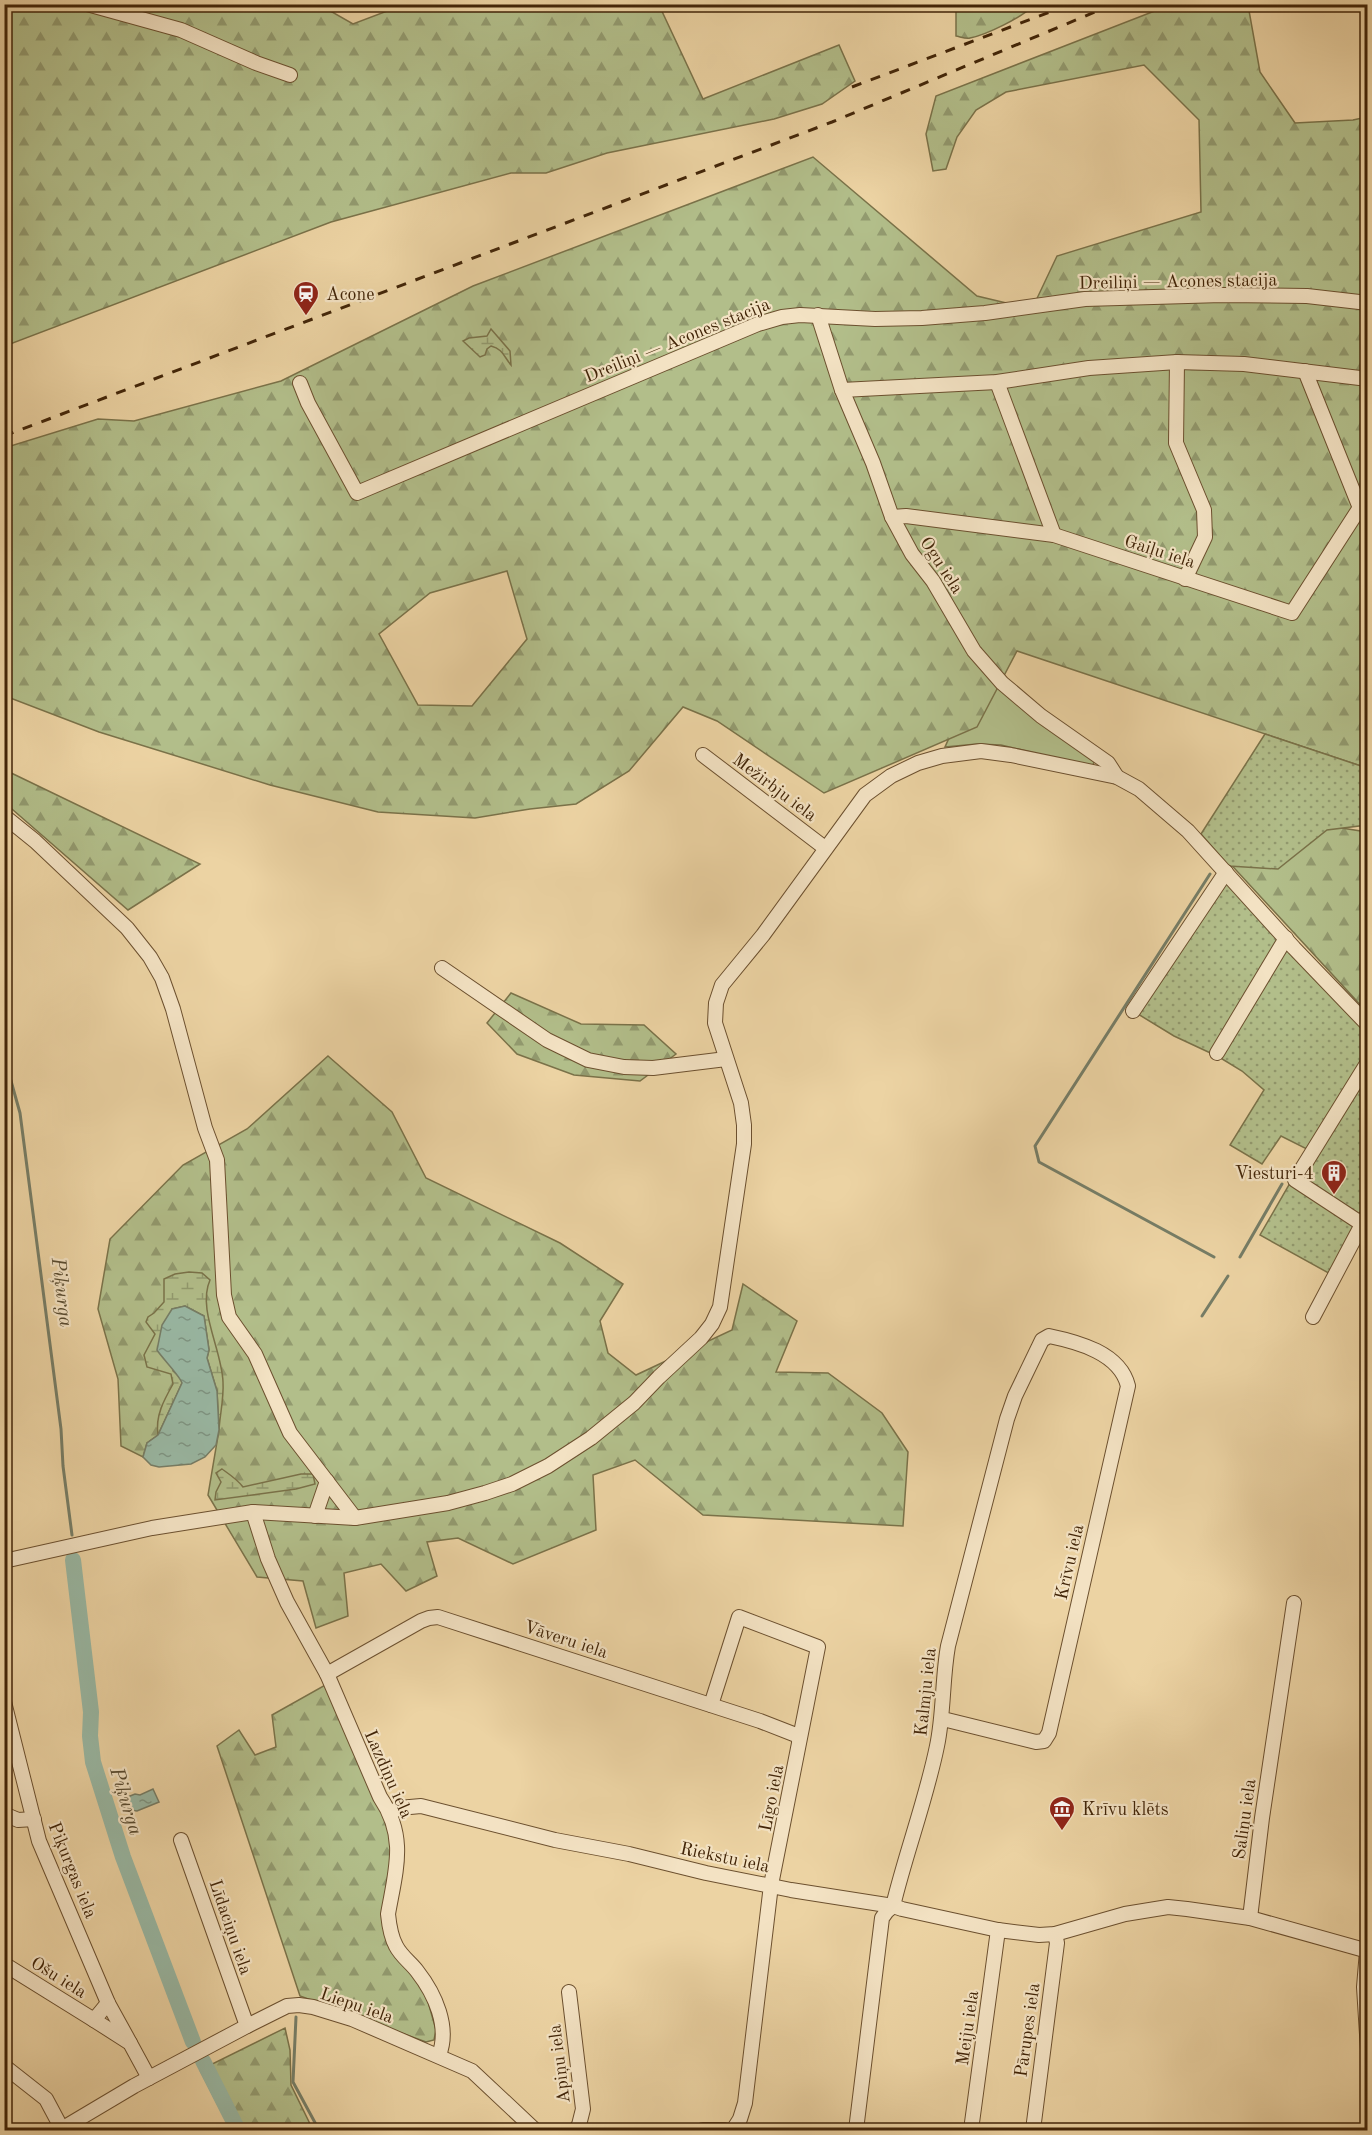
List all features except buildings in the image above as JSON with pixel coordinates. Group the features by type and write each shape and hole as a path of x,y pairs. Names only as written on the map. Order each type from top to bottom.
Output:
{"street":[{"path":"87,4 181,30 256,63 290,75"},
{"name":"Dreiliņi — Acones stacija","path":"300,383 308,403 357,493 758,324 782,317 818,315 875,319 922,318 985,313 1085,299 1222,295 1307,296 1368,303"},
{"name":"Ogu iela","path":"818,315 842,390 873,463 892,517 912,554 933,581 974,651 991,671 1041,716 1108,763 1118,777"},
{"path":"842,390 997,382 1089,368 1177,362 1244,364 1368,380"},
{"path":"1177,362 1176,443 1204,510 1205,537 1185,579"},
{"path":"1305,371 1360,508"},
{"path":"997,382 1054,535"},
{"name":"Gaiļu iela","path":"892,517 906,516 1054,535 1292,613 1368,495"},
{"path":"4,1561 152,1528 253,1512 355,1518 437,1504 512,1484 548,1466 613,1422 701,1338 712,1324 720,1307 744,1144 741,1104 715,1023 716,1003 722,985 763,935 866,795 891,776 918,763 942,756 981,751 1118,777 1139,789 1164,808 1188,831 1363,1020"},
{"name":"Mežirbju iela","path":"703,755 825,848"},
{"path":"4,816 35,841 127,928 150,957 162,978 173,1009 205,1128 217,1160 224,1295 229,1317 255,1354 290,1433 355,1518"},
{"path":"1133,1011 1226,872"},
{"path":"1216,1053 1286,938"},
{"path":"442,968 547,1040 588,1060 624,1067 653,1068 726,1059"},
{"path":"1313,1317 1365,1218 1295,1180 1368,1062"},
{"name":"Kalmju iela","path":"856,2130 882,1918 893,1906 937,1749 943,1719 943,1675 948,1646 1007,1419 1015,1396 1042,1340 1050,1336"},
{"name":"Krīvu iela","path":"943,1719 1036,1742 1044,1740 1049,1734 1128,1386 1126,1375 1105,1356 1083,1345 1050,1336"},
{"path":"315,1516 327,1481"},
{"name":"Lazdiņu iela","path":"253,1512 268,1559 287,1602 327,1674 396,1829 398,1848 388,1914 389,1924 395,1945 417,1971 435,2003 444,2034 439,2055"},
{"name":"Saliņu iela","path":"1250,1918 1294,1603"},
{"name":"Vāveru iela","path":"327,1674 421,1621 438,1617 777,1727 799,1739"},
{"name":"Līgo iela","path":"711,1705 739,1617 818,1647 771,1885 745,2103 741,2119 733,2130"},
{"name":"Piķurgas iela","path":"4,1702 39,1841 108,2003 130,2043"},
{"name":"Riekstu iela","path":"390,1813 399,1808 421,1806 555,1840 629,1854 706,1873 790,1890 893,1906 902,1910 998,1930 1039,1935 1055,1934 1125,1914 1168,1907 1250,1918 1367,1951"},
{"path":"4,1814 18,1820 33,1820"},
{"name":"Līdaciņu iela","path":"181,1840 247,2026"},
{"name":"Meiju iela","path":"971,2130 998,1930"},
{"name":"Pārupes iela","path":"1033,2130 1057,1943 1055,1934"},
{"path":"1367,1951 1364,1986 1368,2050"},
{"name":"Ošu iela","path":"4,1964 130,2043 149,2078"},
{"name":"Apiņu iela","path":"568,1992 583,2109 579,2126 575,2130"},
{"name":"Ošu iela","path":"94,2020 108,2003"},
{"name":"Liepu iela","path":"61,2130 149,2078 247,2026 287,2006 299,2005 352,2019 472,2071 535,2130"},
{"path":"4,2066 46,2100 61,2130"},
{"path":"703,2130 725,2130"}],"green space":[{"path":"953,4 1034,5 1004,25 967,38 956,36 956,12"},
{"path":"5,5 357,5 332,12 353,24 403,5 659,5 703,99 839,45 855,81 822,104 774,119 607,153 546,173 511,173 331,222 5,346"},
{"path":"1170,5 1248,5 1260,72 1295,123 1353,120 1367,117 1367,768 1017,651 977,727 824,793 717,721 683,707 629,771 576,804 475,818 378,812 270,785 99,732 5,696 4,448 98,419 134,421 281,381 473,286 813,157 977,296 1032,309 1057,256 1201,212 1199,120 1144,65 1006,92 976,110 957,137 946,169 933,171 926,134 936,96","holes":["507,571 527,639 472,706 418,705 379,634 430,593"]},
{"path":"491,329 510,351 511,365 501,351 495,347 491,346 485,355 480,357 463,341 487,336"},
{"path":"980,669 1095,760 1092,767 1001,745 977,744 945,747"},
{"path":"1265,734 1367,768 1367,825 1327,830 1278,869 1229,866 1201,834"},
{"path":"5,770 200,864 128,910 5,803"},
{"path":"1335,827 1367,832 1367,1012 1224,857"},
{"path":"1226,872 1367,1026 1367,1213 1334,1276 1260,1235 1309,1150 1281,1136 1262,1164 1230,1145 1264,1090 1242,1071 1219,1057 1174,1036 1133,1011"},
{"path":"511,993 581,1024 644,1025 676,1054 640,1081 574,1075 517,1054 487,1023"},
{"path":"328,1056 392,1112 426,1178 560,1243 623,1284 600,1321 608,1353 636,1375 732,1330 743,1284 797,1321 776,1372 828,1373 882,1413 908,1452 903,1526 703,1515 635,1460 593,1475 596,1530 513,1564 458,1538 427,1542 437,1576 406,1591 381,1564 344,1573 348,1616 316,1628 303,1581 257,1577 208,1495 219,1430 217,1391 178,1375 158,1435 147,1443 143,1457 121,1446 118,1379 98,1309 110,1239 183,1165 247,1129"},
{"path":"202,1273 210,1280 206,1304 223,1382 219,1430 217,1391 207,1358 209,1350 204,1316 185,1306 172,1309 173,1371 181,1378 182,1383 158,1435 159,1415 173,1384 171,1374 147,1367 144,1355 155,1334 146,1322 148,1317 164,1302 164,1279 175,1274"},
{"path":"222,1469 243,1487 301,1474 313,1474 315,1484 296,1489 215,1500 221,1482 216,1473"},
{"path":"327,1684 386,1822 392,1847 384,1920 425,1991 436,2030 434,2040 426,2042 300,1996 217,1746 239,1730 255,1755 276,1747 272,1715"},
{"path":"285,2028 290,2050 291,2085 313,2130 231,2130 200,2070"}],"water":[{"path":"185,1306 204,1316 209,1350 207,1358 217,1391 219,1430 216,1445 205,1457 191,1464 159,1467 151,1465 143,1457 147,1443 158,1435 182,1383 157,1350 162,1325 172,1309"},
{"path":"153,1789 159,1802 137,1811 130,1810 125,1798"}],"waterway":[{"path":"1210,874 1035,1146 1039,1162 1214,1257"},
{"name":"Piķurga","path":"4,1056 20,1113 61,1429 63,1466 72,1535"},
{"path":"1240,1257 1282,1184"},
{"path":"1202,1316 1228,1276"},
{"name":"Piķurga","path":"73,1560 91,1712 90,1736 93,1762 123,1857 193,2042"},
{"path":"296,2017 293,2082 319,2130"},
{"name":"Piķurga","path":"203,2061 238,2130"}],"railway":[{"path":"852,87 1071,4"},
{"path":"4,436 832,122 1114,4"}],"place":[{"name":"Acone","path":"306,317"},
{"name":"Viesturi-4","path":"1334,1196"},
{"name":"Krīvu klēts","path":"1062,1832"}]}
